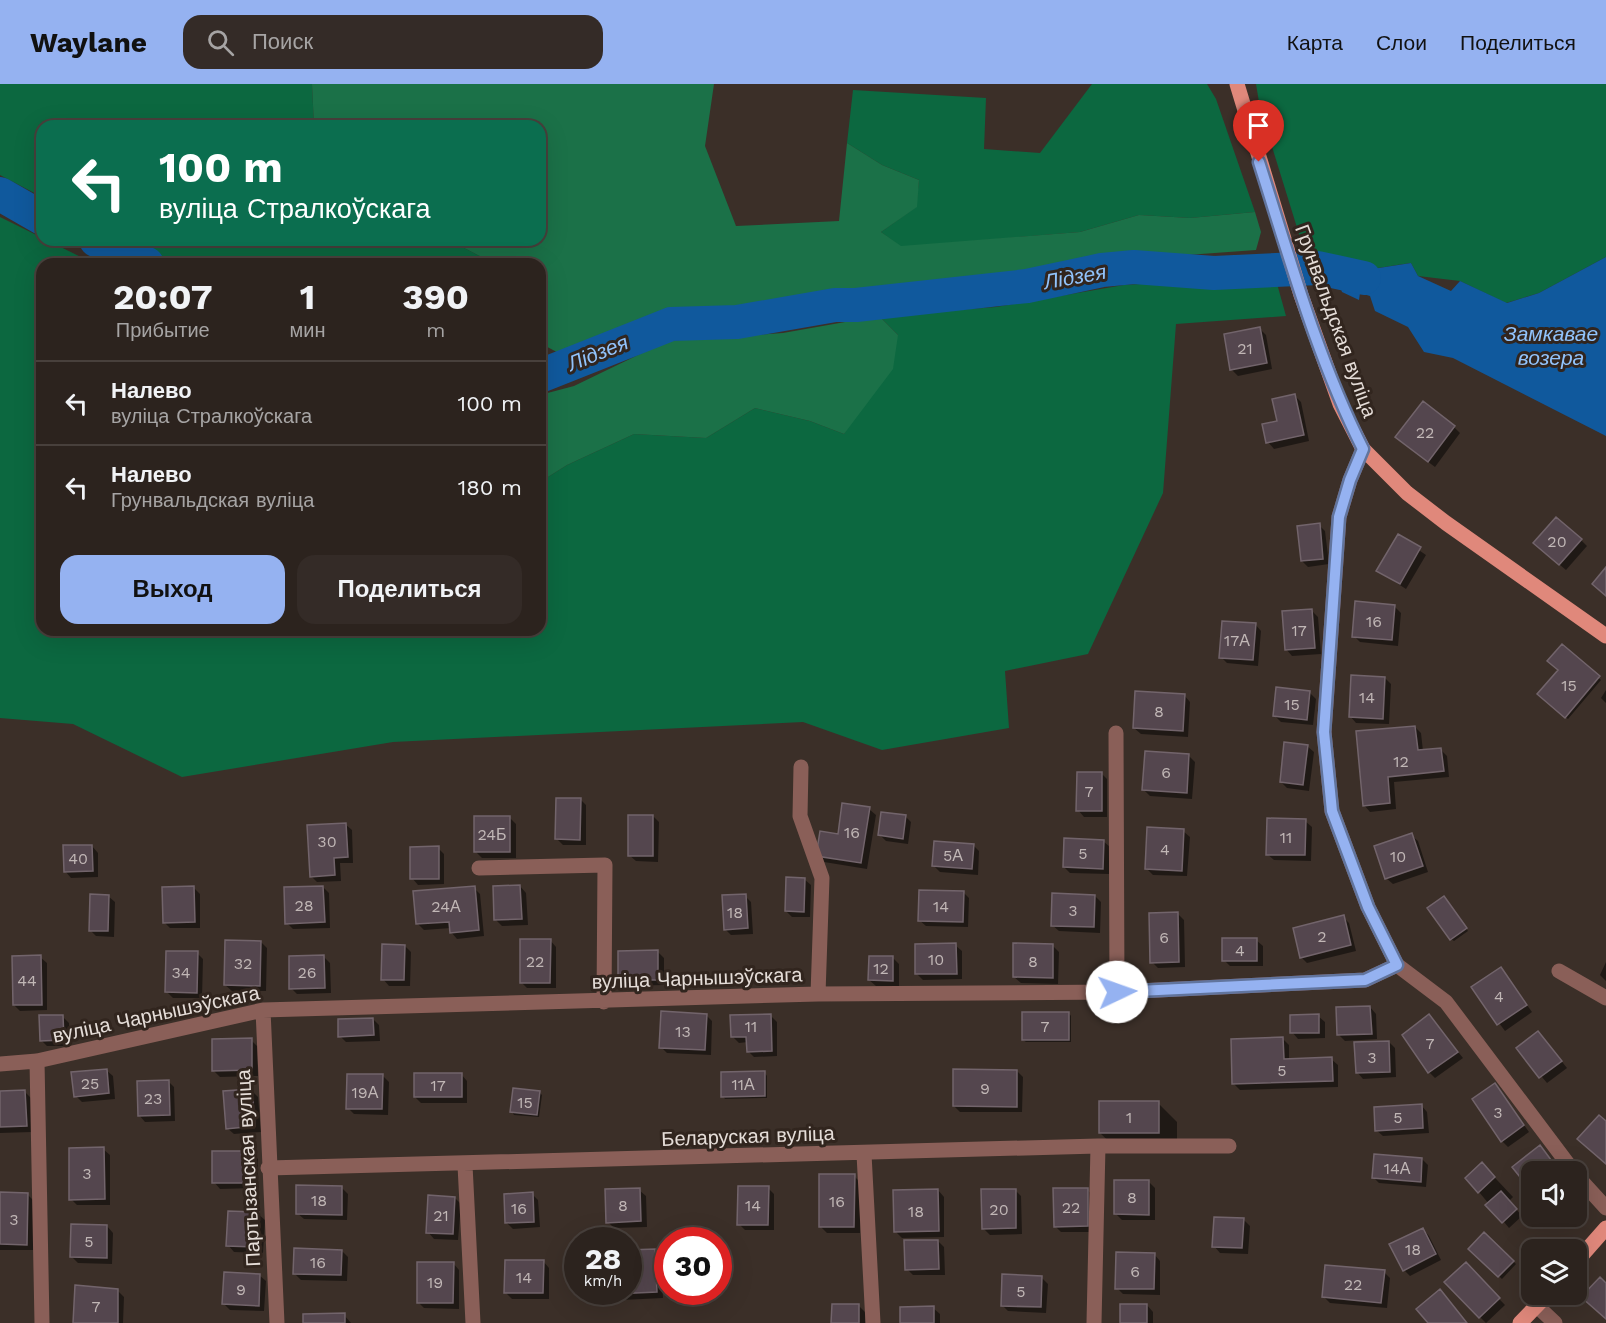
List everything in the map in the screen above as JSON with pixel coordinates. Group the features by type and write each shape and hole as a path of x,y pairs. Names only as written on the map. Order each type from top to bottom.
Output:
{"main road":[{"name":"Грунвальдская вуліца","path":"1237,84 1300,295 1340,404 1363,449 1407,493 1446,524 1606,636"},
{"path":"1587,1249 1606,1227"},
{"path":"1520,1323 1538,1307"}],"street":[{"path":"1363,449 1350,480 1339,517 1324,732 1332,811 1368,907 1397,965 1446,1002 1566,1161"},
{"path":"1116,733 1117,992"},
{"path":"801,767 800,816 822,878 818,994"},
{"path":"478,868 605,865 604,1002"},
{"name":"вуліца Чарнышэўскага","path":"0,1064 37,1061 263,1010 604,1002 818,994 1117,992 1365,980 1397,965"},
{"path":"1559,971 1606,998"},
{"name":"Партызанская вуліца","path":"263,1010 268,1168 277,1323"},
{"path":"37,1061 42,1323"},
{"path":"1094,1323 1098,1146"},
{"name":"Беларуская вуліца","path":"268,1168 465,1165 1098,1146 1229,1146"},
{"path":"864,1154 873,1323"},
{"path":"465,1165 473,1323"},
{"path":"1587,1187 1606,1208"},
{"path":"1538,1307 1555,1323"}],"green space":[{"path":"0,84 312,84 314,120 36,120 36,194 0,175"},
{"path":"312,84 714,84 705,146 736,226 839,221 847,143 882,165 919,180 917,207 881,232 901,246 1080,232 1139,215 1190,218 1255,212 1261,232 1256,250 1118,260 990,281 870,287 781,304 656,315 566,357 546,346 546,258 484,258 460,246 546,246 546,120 314,120"},
{"path":"1092,84 1207,84 1216,99 1255,212 1190,218 1139,215 1080,232 901,247 881,232 916,207 919,180 882,165 847,143 853,90 986,98 984,149 1040,153"},
{"path":"1256,84 1606,84 1606,257 1539,293 1506,303 1460,281 1418,276 1411,263 1354,270 1327,265 1303,247 1260,108"},
{"path":"0,217 36,235 36,246 59,246 83,258 36,258 36,636 546,636 546,478 567,465 634,434 706,438 755,408 810,421 844,434 898,335 879,316 996,307 1124,285 1260,277 1276,280 1286,316 1176,324 1163,493 1088,654 1005,671 1009,728 882,750 803,722 393,742 182,777 73,724 0,718"},
{"path":"138,246 460,246 484,258 161,258"},
{"path":"879,316 898,335 893,369 844,434 810,421 755,408 706,438 634,434 567,465 546,478 546,393 574,386 667,341 783,333"}],"water":[{"name":"Замкавае возера","path":"1606,257 1606,436 1453,358 1424,352 1408,327 1375,311 1370,296 1360,293 1359,300 1342,292 1340,286 1322,281 1316,260 1353,272 1411,263 1418,276 1451,291 1460,281 1507,303 1539,293"}],"building":[{"path":"1260,327 1267,363 1230,370 1224,334"},
{"path":"1295,394 1304,435 1266,443 1262,424 1277,421 1272,399"},
{"path":"1423,401 1455,426 1428,462 1395,437"},
{"path":"1556,517 1582,539 1559,565 1533,543"},
{"path":"1320,523 1323,559 1301,561 1297,526"},
{"path":"1398,534 1421,547 1400,584 1376,571"},
{"path":"1606,567 1606,596 1592,584"},
{"path":"1355,601 1395,605 1392,640 1352,637"},
{"path":"1312,609 1315,648 1285,650 1282,611"},
{"path":"1222,621 1256,623 1253,660 1219,658"},
{"path":"1562,644 1600,676 1565,718 1537,694 1558,670 1547,661"},
{"path":"1351,675 1385,677 1383,719 1349,717"},
{"path":"1276,687 1310,691 1307,720 1273,716"},
{"path":"1135,691 1185,694 1183,731 1133,728"},
{"path":"1415,726 1418,750 1441,748 1444,771 1388,777 1390,803 1363,806 1356,731"},
{"path":"1284,742 1308,745 1303,785 1280,782"},
{"path":"1145,751 1189,754 1187,793 1142,790"},
{"path":"1077,772 1102,772 1102,811 1076,811"},
{"path":"556,798 581,798 580,840 555,839"},
{"path":"842,803 870,807 861,863 816,856 820,831 838,834"},
{"path":"881,812 906,815 903,839 878,835"},
{"path":"628,815 653,815 653,856 628,856"},
{"path":"474,816 510,816 510,852 474,852"},
{"path":"1267,818 1306,819 1305,855 1266,855"},
{"path":"346,823 348,857 334,858 335,875 310,877 307,825"},
{"path":"1147,827 1184,829 1182,871 1145,869"},
{"path":"1412,833 1423,866 1385,879 1374,846"},
{"path":"1064,838 1104,840 1103,869 1063,867"},
{"path":"934,841 974,844 972,869 932,866"},
{"path":"63,845 92,845 93,871 64,872"},
{"path":"439,846 439,879 410,879 410,847"},
{"path":"786,877 805,878 804,912 785,911"},
{"path":"520,885 522,919 494,920 493,886"},
{"path":"194,886 195,922 163,923 162,887"},
{"path":"323,886 325,922 285,924 284,887"},
{"path":"475,886 479,930 450,933 449,922 416,924 413,891"},
{"path":"919,890 964,891 963,922 918,921"},
{"path":"1052,893 1095,895 1094,927 1051,926"},
{"path":"90,894 109,895 108,931 89,931"},
{"path":"746,894 748,928 724,930 722,895"},
{"path":"1444,896 1467,928 1450,940 1427,908"},
{"path":"1178,912 1179,962 1150,963 1149,913"},
{"path":"1344,915 1351,945 1300,958 1293,928"},
{"path":"1222,938 1257,938 1257,961 1222,961"},
{"path":"520,939 551,939 550,983 520,983"},
{"path":"225,940 261,941 260,986 224,985"},
{"path":"956,943 957,974 915,974 915,944"},
{"path":"1013,943 1053,944 1053,978 1013,977"},
{"path":"382,944 405,945 404,980 381,980"},
{"path":"658,950 658,980 618,980 618,951"},
{"path":"166,951 198,951 197,993 165,992"},
{"path":"41,955 42,1005 13,1005 12,956"},
{"path":"324,955 325,988 289,989 289,956"},
{"path":"869,956 893,956 893,981 868,980"},
{"path":"1501,967 1527,1005 1497,1025 1471,987"},
{"path":"1370,1006 1372,1034 1337,1035 1336,1007"},
{"path":"661,1011 707,1014 705,1050 659,1048"},
{"path":"1022,1012 1069,1012 1069,1040 1022,1040"},
{"path":"771,1014 772,1051 747,1052 746,1037 731,1037 730,1015"},
{"path":"1319,1014 1319,1033 1290,1033 1290,1015"},
{"path":"1429,1014 1458,1052 1428,1073 1402,1035"},
{"path":"39,1015 63,1015 64,1040 40,1041"},
{"path":"373,1018 374,1035 338,1037 338,1019"},
{"path":"1538,1031 1562,1061 1539,1078 1516,1048"},
{"path":"1283,1037 1284,1059 1332,1057 1333,1081 1232,1084 1231,1039"},
{"path":"252,1038 252,1070 212,1071 212,1039"},
{"path":"1389,1041 1390,1072 1356,1073 1354,1042"},
{"path":"107,1069 109,1093 74,1097 71,1072"},
{"path":"953,1069 1017,1070 1017,1107 953,1106"},
{"path":"765,1071 765,1096 721,1097 721,1072"},
{"path":"414,1073 462,1073 462,1097 414,1097"},
{"path":"347,1074 383,1074 382,1109 346,1109"},
{"path":"169,1080 170,1115 138,1116 137,1081"},
{"path":"1495,1083 1524,1125 1501,1142 1472,1099"},
{"path":"513,1088 540,1091 537,1115 510,1112"},
{"path":"252,1089 255,1126 226,1129 223,1091"},
{"path":"25,1090 27,1126 0,1127 0,1091"},
{"path":"1099,1101 1159,1101 1159,1133 1099,1133"},
{"path":"1422,1104 1423,1128 1375,1131 1374,1107"},
{"path":"1599,1115 1606,1121 1606,1164 1577,1139"},
{"path":"1540,1145 1552,1161 1521,1161 1521,1178 1512,1167"},
{"path":"104,1147 105,1199 69,1200 69,1148"},
{"path":"212,1151 252,1151 252,1183 212,1183"},
{"path":"1374,1154 1422,1158 1421,1182 1372,1178"},
{"path":"1482,1162 1495,1177 1478,1193 1465,1178"},
{"path":"819,1174 855,1174 854,1227 819,1227"},
{"path":"1114,1180 1149,1180 1149,1215 1114,1214"},
{"path":"296,1185 342,1186 342,1215 296,1214"},
{"path":"738,1186 769,1186 768,1225 737,1225"},
{"path":"640,1188 641,1221 606,1223 605,1189"},
{"path":"1053,1188 1088,1188 1088,1226 1054,1227"},
{"path":"938,1189 939,1231 894,1232 893,1190"},
{"path":"981,1189 1016,1189 1016,1228 982,1229"},
{"path":"1501,1191 1517,1209 1502,1223 1485,1205"},
{"path":"0,1192 28,1193 27,1245 0,1244"},
{"path":"533,1192 534,1222 505,1223 504,1194"},
{"path":"428,1195 455,1197 453,1234 426,1233"},
{"path":"228,1211 259,1212 258,1247 226,1246"},
{"path":"1214,1217 1244,1218 1242,1248 1212,1247"},
{"path":"71,1224 107,1225 107,1258 70,1257"},
{"path":"1423,1228 1436,1254 1403,1271 1389,1244"},
{"path":"1484,1232 1514,1261 1498,1277 1468,1249"},
{"path":"904,1240 938,1240 939,1269 905,1270"},
{"path":"294,1248 342,1250 341,1275 293,1274"},
{"path":"642,1249 654,1249 654,1292 642,1293"},
{"path":"1116,1252 1155,1253 1154,1289 1115,1289"},
{"path":"505,1260 544,1260 543,1293 504,1293"},
{"path":"417,1262 454,1262 453,1303 417,1303"},
{"path":"1466,1262 1500,1298 1479,1318 1444,1282"},
{"path":"1325,1265 1385,1270 1381,1303 1322,1297"},
{"path":"224,1272 260,1274 259,1306 222,1304"},
{"path":"1002,1274 1042,1276 1041,1307 1001,1306"},
{"path":"1600,1277 1606,1283 1606,1319 1587,1302 1587,1291"},
{"path":"75,1285 118,1289 118,1323 73,1323"},
{"path":"1440,1289 1467,1323 1428,1323 1416,1309"},
{"path":"832,1304 859,1304 859,1323 831,1323"},
{"path":"1120,1304 1147,1304 1147,1323 1120,1323"},
{"path":"934,1306 934,1323 900,1323 900,1307"},
{"path":"345,1313 345,1323 303,1323 303,1314"}],"waterway":[{"name":"Лідзея","path":"0,194 36,215"},
{"name":"Лідзея","path":"109,246 134,258"},
{"name":"Лідзея","path":"546,374 671,324 737,322 835,305 856,305 1027,286 1102,270 1134,267 1214,273 1318,268 1364,278"}],"route":[{"path":"1117,992 1365,980 1397,965 1368,907 1332,811 1324,732 1339,517 1350,480 1363,449 1340,404 1300,295 1259,162"}]}
